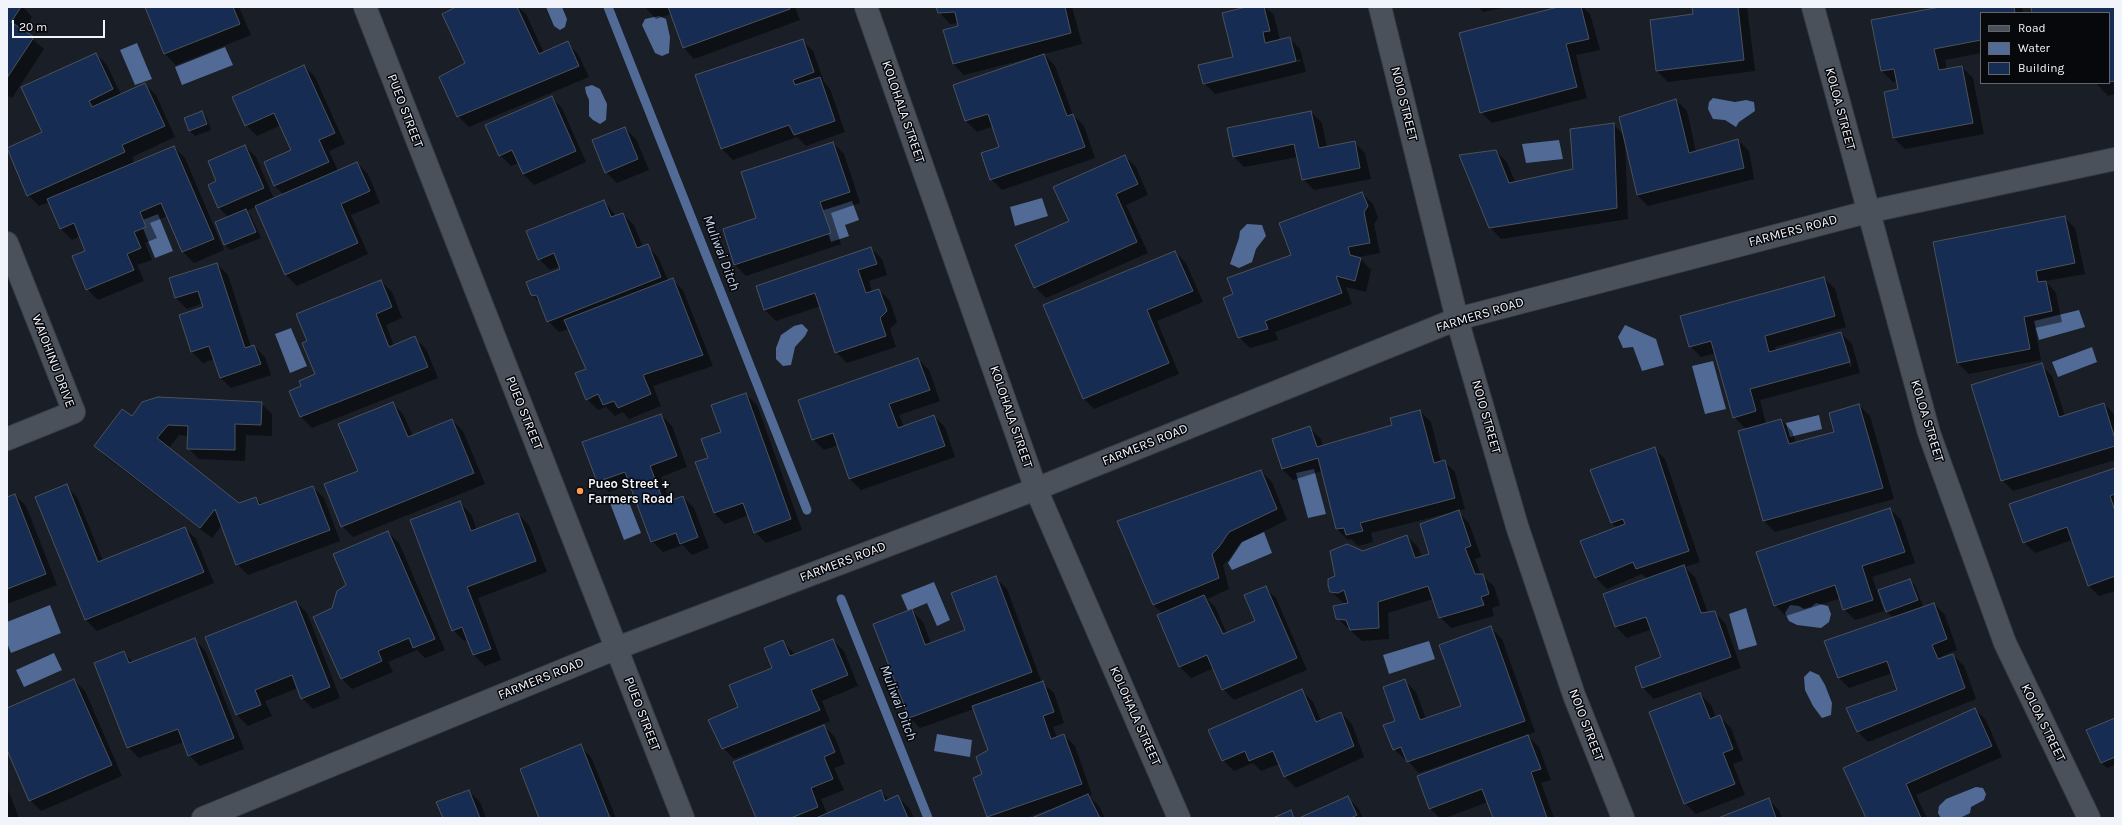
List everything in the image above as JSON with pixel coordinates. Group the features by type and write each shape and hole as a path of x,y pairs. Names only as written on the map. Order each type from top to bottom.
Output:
{"street":[{"name":"PUEO STREET","path":"365,7 683,818"},
{"name":"KOLOHALA STREET","path":"866,7 1036,489 1179,818"},
{"name":"NOIO STREET","path":"1380,7 1457,319 1517,526 1574,695 1623,818"},
{"name":"KOLOA STREET","path":"1813,7 1867,212 1929,433 2002,635 2089,818"},
{"name":"FARMERS ROAD","path":"203,818 616,648 1036,489 1457,319 1867,212 2115,160"},
{"name":"WAIOHINU DRIVE","path":"7,243 74,412 7,438"}],"water":[{"path":"546,7 562,7 567,19 565,27 560,30 554,26"},
{"path":"659,16 666,19 670,37 669,53 662,56 655,53 642,25 645,19"},
{"path":"137,43 152,79 135,85 120,50"},
{"path":"225,47 233,65 182,85 175,67"},
{"path":"592,85 600,89 607,104 606,120 600,124 589,116 589,100 585,87"},
{"path":"1713,98 1735,102 1746,100 1754,102 1755,111 1739,122 1736,127 1725,120 1713,119 1708,109 1709,102"},
{"path":"1559,140 1563,159 1526,163 1522,144"},
{"path":"1042,198 1048,216 1015,226 1010,207"},
{"path":"852,201 859,220 845,225 849,236 831,242 821,211"},
{"path":"158,214 173,251 155,258 140,221"},
{"path":"1247,224 1262,225 1266,236 1256,249 1252,262 1239,268 1230,264 1240,231"},
{"path":"2079,310 2085,327 2039,340 2034,321"},
{"path":"802,324 808,330 805,336 795,347 791,365 783,366 776,359 776,348 781,335 794,326"},
{"path":"1625,325 1656,339 1664,365 1642,371 1633,347 1623,348 1618,337"},
{"path":"291,328 307,366 290,373 275,334"},
{"path":"2092,347 2097,362 2058,377 2052,362"},
{"path":"1713,361 1726,409 1705,414 1692,366"},
{"path":"1819,415 1822,429 1790,437 1786,423"},
{"path":"1314,469 1326,514 1308,518 1296,473"},
{"path":"627,497 641,533 624,540 610,503"},
{"path":"1264,532 1272,553 1232,570 1228,563 1242,542"},
{"path":"934,582 950,620 937,626 927,603 908,611 901,595"},
{"path":"1816,603 1828,606 1831,614 1829,622 1821,628 1797,625 1789,621 1785,613 1790,605 1799,606 1804,609 1811,607"},
{"path":"50,605 61,633 11,653 7,643 7,622"},
{"path":"1746,608 1757,645 1739,650 1729,614"},
{"path":"1429,641 1435,659 1389,674 1383,655"},
{"path":"54,653 62,670 24,687 16,670"},
{"path":"1810,671 1819,675 1825,685 1832,703 1831,715 1822,718 1813,706 1805,690 1804,677"},
{"path":"937,734 972,740 970,757 934,751"},
{"path":"1976,787 1983,788 1986,794 1984,800 1971,807 1970,813 1962,817 1941,818 1938,813 1939,806 1946,799"}],"building":[{"path":"7,7 21,7 11,22 34,37 7,78"},
{"path":"145,7 233,7 240,24 164,54"},
{"path":"456,7 517,7 539,54 568,41 579,66 457,117 439,77 465,63 442,14"},
{"path":"668,7 789,7 790,9 683,48"},
{"path":"936,7 1065,7 1071,33 953,64 943,30 958,26 955,12 938,13"},
{"path":"1246,7 1264,7 1270,31 1263,32 1265,43 1290,37 1296,61 1203,84 1198,65 1233,57 1222,13"},
{"path":"1558,7 1581,7 1589,39 1566,44 1577,87 1480,113 1459,33"},
{"path":"1692,7 1738,7 1744,60 1656,71 1650,20 1693,14"},
{"path":"1940,7 2014,7 2015,12 1980,12 1980,40 1934,49 1939,70 1962,66 1973,123 1893,138 1884,92 1898,89 1894,69 1881,71 1871,20"},
{"path":"2031,7 2115,7 2115,81 2110,82 2110,12 2032,12"},
{"path":"803,39 814,72 793,80 795,85 820,77 835,121 794,135 789,125 721,149 695,75"},
{"path":"96,53 113,89 89,101 92,107 145,83 165,126 122,145 125,152 27,196 7,148 42,132 21,87"},
{"path":"1044,54 1067,116 1073,114 1085,147 990,180 981,153 999,147 988,114 965,121 953,85"},
{"path":"304,65 335,133 319,140 329,162 274,186 264,162 291,150 274,113 245,126 232,97"},
{"path":"552,96 576,151 523,174 512,150 499,156 485,125"},
{"path":"1676,99 1689,153 1738,139 1744,168 1637,195 1619,117"},
{"path":"202,111 207,124 189,131 184,118"},
{"path":"1311,111 1319,148 1355,141 1360,168 1302,180 1294,144 1233,157 1227,128"},
{"path":"1614,123 1617,208 1489,228 1459,155 1496,150 1509,183 1573,169 1570,129"},
{"path":"625,127 638,159 605,173 592,140"},
{"path":"833,142 850,192 820,202 831,233 734,265 723,229 756,218 741,172"},
{"path":"245,145 264,188 218,208 208,185 216,181 208,161"},
{"path":"174,146 214,239 182,252 161,203 140,212 146,227 134,232 141,248 127,254 134,270 86,290 72,256 85,251 74,223 60,229 47,199"},
{"path":"1125,155 1138,184 1116,194 1137,242 1034,288 1015,245 1069,221 1053,187"},
{"path":"357,162 370,191 341,204 358,243 285,275 255,206"},
{"path":"1362,192 1368,206 1364,212 1370,243 1348,247 1350,255 1361,258 1355,281 1336,276 1342,293 1265,321 1268,329 1238,338 1223,298 1233,294 1227,278 1291,255 1279,223"},
{"path":"604,200 611,217 623,213 637,248 648,244 661,277 547,322 537,296 531,295 526,282 560,269 554,253 538,260 526,231"},
{"path":"246,209 256,232 224,245 215,222"},
{"path":"2065,216 2075,263 2036,271 2038,282 2046,281 2052,311 2024,317 2030,349 1957,363 1933,242"},
{"path":"871,247 877,264 858,270 866,293 879,289 887,311 880,318 886,336 835,353 815,293 764,310 756,286"},
{"path":"1175,251 1193,291 1147,310 1169,363 1083,399 1043,305"},
{"path":"217,263 245,348 254,345 261,364 220,378 209,346 191,352 179,315 203,307 198,291 175,298 169,278"},
{"path":"1824,277 1835,316 1765,336 1769,352 1841,332 1850,362 1750,389 1756,411 1733,418 1711,341 1689,347 1680,316"},
{"path":"673,278 703,355 643,375 651,394 618,408 614,401 603,405 598,394 586,400 575,373 586,369 564,320"},
{"path":"381,280 392,307 376,314 389,347 415,336 428,367 300,417 289,391 301,386 299,381 315,374 302,343 307,341 296,314"},
{"path":"918,358 930,390 889,404 898,428 934,415 945,446 849,479 833,433 812,440 798,400"},
{"path":"2042,363 2059,417 2104,403 2115,439 2115,446 2001,481 1971,385"},
{"path":"746,393 791,519 754,533 743,503 714,513 695,462 708,458 701,439 721,432 711,405"},
{"path":"158,397 262,402 261,425 235,424 235,450 187,449 188,426 168,425 157,438 239,503 256,497 259,505 313,486 330,530 236,565 215,509 200,528 94,446 122,409 132,416 142,402"},
{"path":"393,402 408,437 452,419 474,473 341,527 324,484 358,471 338,424"},
{"path":"1859,404 1883,488 1763,521 1738,431 1781,419 1789,444 1834,432 1829,413"},
{"path":"1420,410 1434,463 1445,460 1455,498 1360,523 1363,531 1346,535 1344,528 1336,529 1318,458 1282,469 1272,439 1310,426 1317,447 1392,425 1390,418"},
{"path":"661,414 677,456 650,466 664,503 683,496 698,537 680,544 676,533 651,542 625,472 597,482 582,442"},
{"path":"1655,447 1689,551 1636,569 1633,562 1595,578 1580,541 1625,524 1623,519 1611,523 1590,470"},
{"path":"2115,468 2115,494 2110,496 2115,511 2115,576 2088,586 2067,527 2023,543 2009,504"},
{"path":"1261,470 1277,509 1229,532 1219,547 1212,554 1219,578 1153,605 1117,521"},
{"path":"67,484 98,562 185,527 204,572 85,620 35,497"},
{"path":"15,494 46,574 7,589 7,497"},
{"path":"460,501 471,531 518,513 536,561 467,587 491,649 473,655 462,627 452,631 410,520"},
{"path":"1890,508 1905,552 1862,566 1873,600 1843,610 1835,585 1774,606 1756,552"},
{"path":"1459,510 1471,546 1465,548 1475,574 1483,574 1489,594 1481,597 1484,605 1439,618 1428,586 1378,602 1379,628 1350,630 1346,620 1336,619 1333,606 1348,603 1344,590 1338,593 1330,592 1328,579 1335,576 1330,551 1347,544 1363,551 1407,535 1415,558 1429,554 1420,524"},
{"path":"388,531 435,639 413,648 409,638 378,651 382,661 341,679 313,617 332,608 337,591 346,585 333,554"},
{"path":"1684,565 1701,613 1715,611 1731,657 1642,688 1635,667 1661,657 1646,617 1615,627 1603,594"},
{"path":"996,576 1032,672 909,718 873,624 912,609 925,645 965,630 951,593"},
{"path":"1910,579 1918,600 1886,612 1878,590"},
{"path":"1266,586 1297,658 1222,690 1207,655 1179,667 1157,615 1204,595 1223,634 1255,621 1244,595"},
{"path":"296,601 330,687 301,699 292,675 255,690 261,705 236,715 205,637"},
{"path":"1934,603 1947,639 1932,645 1938,659 1953,654 1965,688 1857,732 1846,708 1897,690 1887,661 1838,678 1824,641"},
{"path":"1491,626 1525,721 1407,762 1401,747 1393,750 1383,725 1395,721 1383,687 1405,679 1420,720 1461,706 1439,645"},
{"path":"195,638 234,738 188,756 178,729 127,748 94,663 124,651 129,663"},
{"path":"833,639 848,675 811,690 820,710 722,749 708,720 738,707 729,685 772,668 764,648 783,640 790,656"},
{"path":"74,679 112,765 29,801 7,750 7,708"},
{"path":"1043,681 1054,712 1043,716 1051,739 1064,734 1082,784 987,817 973,778 982,774 976,757 988,750 972,706"},
{"path":"1302,689 1316,722 1341,712 1354,746 1284,777 1273,751 1249,761 1245,751 1222,761 1208,730"},
{"path":"1700,693 1710,719 1720,715 1733,749 1723,753 1735,784 1684,804 1649,712"},
{"path":"1975,708 1992,746 1906,784 1921,818 1866,818 1843,768"},
{"path":"2115,718 2115,757 2101,763 2086,730"},
{"path":"824,725 835,752 824,757 833,779 811,788 818,807 791,818 756,818 733,762"},
{"path":"1528,735 1541,769 1531,772 1547,818 1493,818 1482,789 1429,809 1417,776"},
{"path":"581,744 610,818 539,818 520,769"},
{"path":"469,790 480,818 443,818 436,802"},
{"path":"881,790 885,801 898,795 908,818 816,818"},
{"path":"1088,794 1100,818 1032,818"},
{"path":"1348,796 1357,815 1351,818 1299,818"},
{"path":"1769,798 1776,818 1718,818"},
{"path":"1291,810 1294,818 1273,818"}],"waterway":[{"name":"Muliwai Ditch","path":"608,7 807,510"},
{"name":"Muliwai Ditch","path":"841,599 928,818"}],"place":[{"name":"Pueo Street + Farmers Road","path":"580,491"}]}
